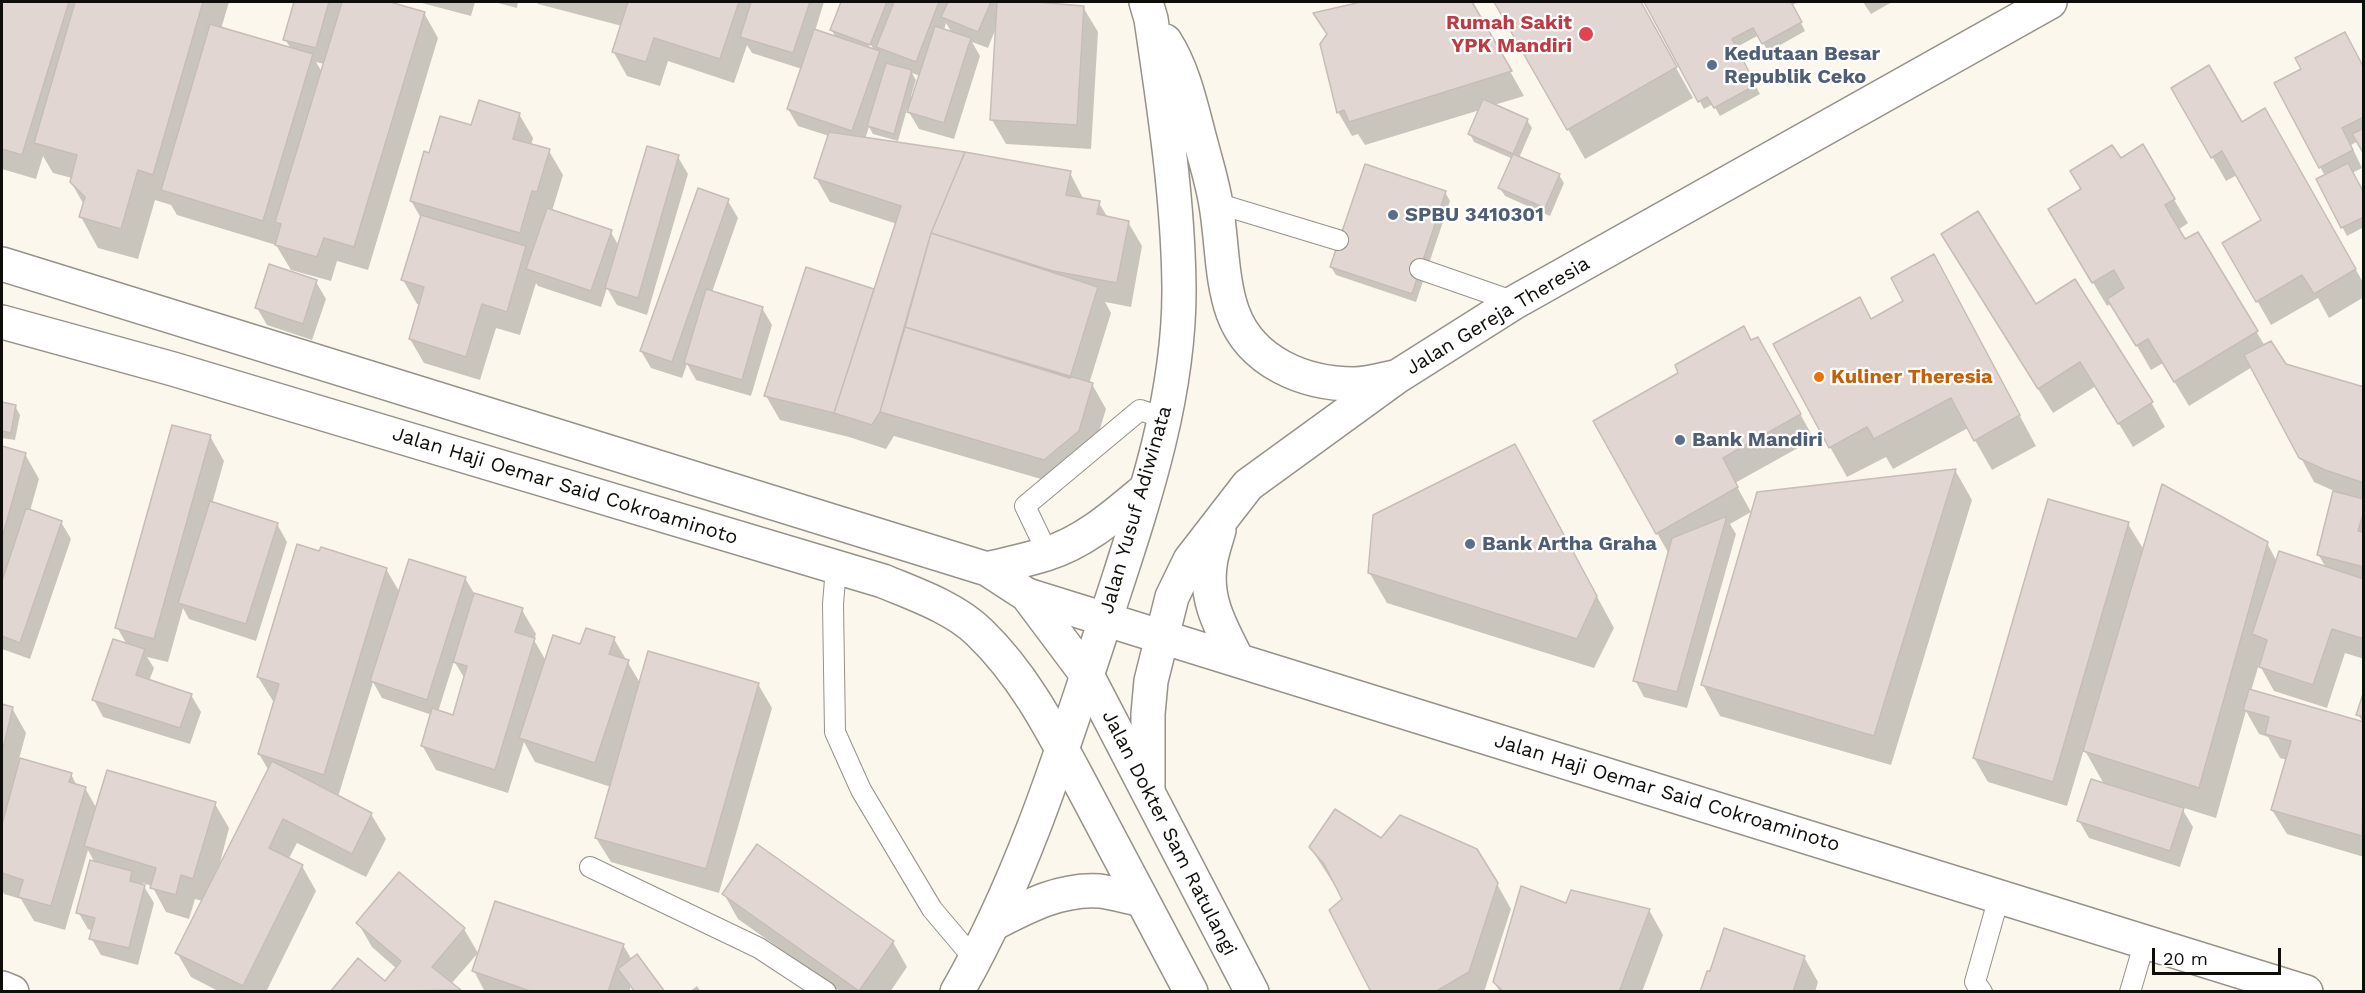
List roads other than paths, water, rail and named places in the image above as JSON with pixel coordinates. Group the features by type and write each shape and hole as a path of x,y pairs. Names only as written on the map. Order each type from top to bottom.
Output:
{"street":[{"name":"Jalan Gereja Theresia","path":"1148,790 1148,714 1151,681 1172,597 1190,560 1248,485 1398,376 1515,302 2050,2"},
{"path":"1148,10 1176,58 1189,96 1216,203 1228,295 1233,313 1246,339 1276,363 1315,381 1356,384 1398,376"},
{"name":"Jalan Yusuf Adiwinata","path":"957,992 993,924 1064,749 1166,418 1179,288 1170,146 1148,10"},
{"name":"Jalan Haji Oemar Said Cokroaminoto","path":"2,264 987,569 1027,595 2306,992"},
{"name":"Jalan Haji Oemar Said Cokroaminoto","path":"2,322 184,372 883,581 933,601 978,630 1014,670 1064,749"},
{"path":"987,569 1048,554 1088,534 1108,521 1146,489"},
{"path":"1222,516 1210,565 1209,590 1215,615 1237,659"},
{"name":"Jalan Haji Oemar Said Cokroaminoto","path":"1027,595 1087,675"},
{"name":"Jalan Dokter Sam Ratulangi","path":"1087,675 1252,992"},
{"path":"1064,749 1191,992"},
{"path":"993,924 1036,902 1067,894 1099,891 1142,900"},
{"path":"2,988 12,992"}],"lane":[{"path":"1216,203 1338,240"},
{"path":"1420,269 1515,302"},
{"path":"1048,554 1025,506 1140,410 1166,418"},
{"path":"836,568 833,604 835,732 861,790 932,909 975,960"},
{"path":"590,867 759,948 826,992"},
{"path":"1982,992 1975,982 1999,897"},
{"path":"2130,992 2145,941"}],"place":[{"name":"Rumah Sakit YPK Mandiri","path":"1586,34"},
{"name":"Kedutaan Besar Republik Ceko","path":"1712,65"},
{"name":"SPBU 3410301","path":"1393,215"},
{"name":"Kuliner Theresia","path":"1819,377"},
{"name":"Bank Mandiri","path":"1680,440"},
{"name":"Bank Artha Graha","path":"1470,544"}]}
